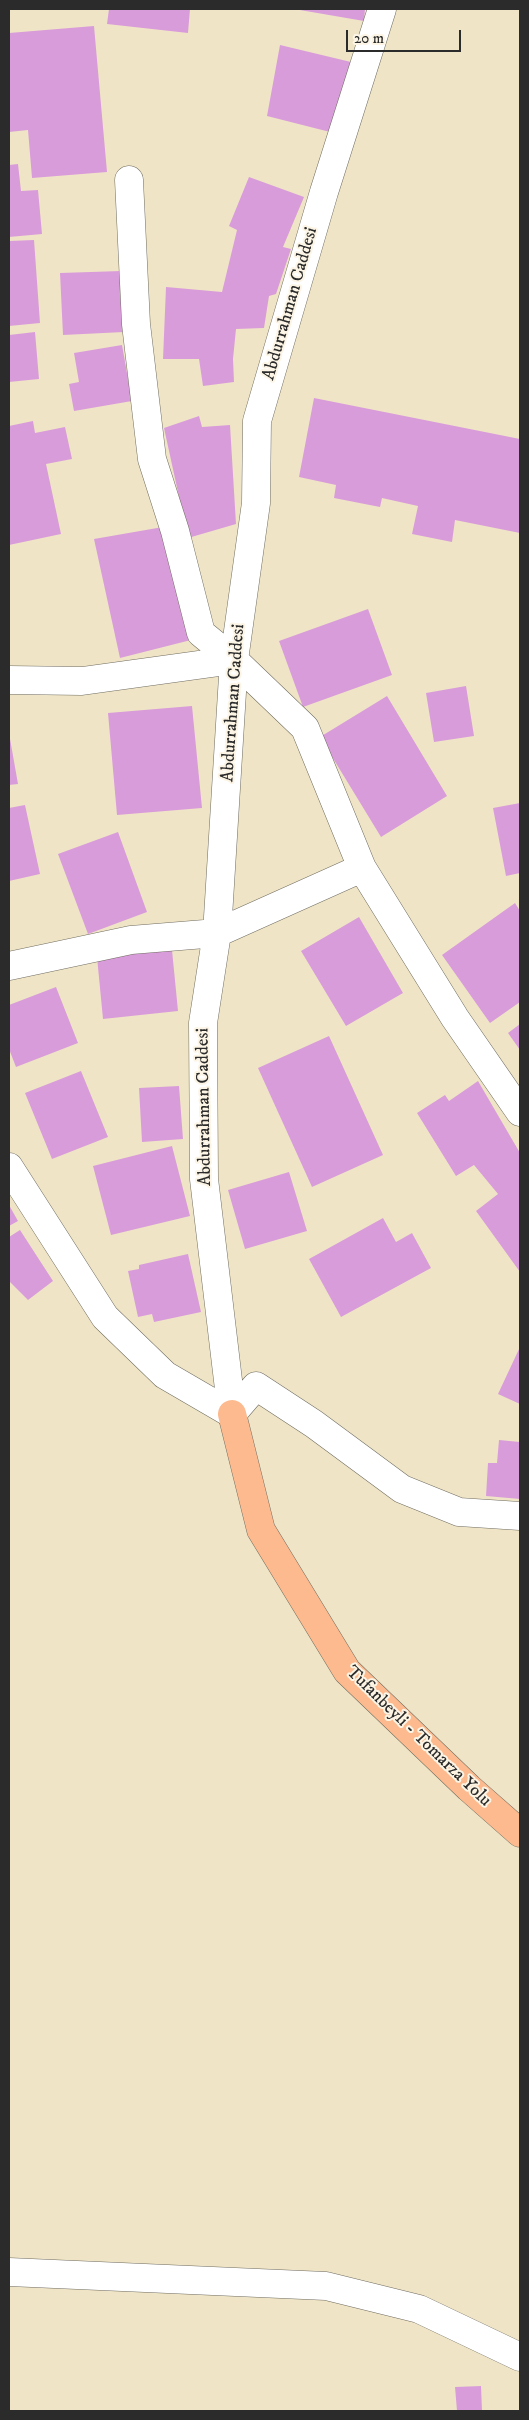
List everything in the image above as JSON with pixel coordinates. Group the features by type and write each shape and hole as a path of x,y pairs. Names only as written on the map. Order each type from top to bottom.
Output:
{"main road":[{"name":"Tufanbeyli - Tomarza Yolu","path":"232,1414 261,1530 347,1671 520,1834"}],"street":[{"name":"Abdurrahman Caddesi","path":"232,1414 204,1178 203,1023 216,933 234,660 256,503 257,421 324,192 382,9"},
{"path":"129,180 136,324 152,459 175,531 201,633 234,660 305,728 362,868 455,1018 520,1112"},
{"path":"9,680 82,680 234,660"},
{"path":"9,966 130,940 216,933 362,868"},
{"path":"9,1167 104,1317 165,1375 232,1414 256,1386 314,1424 402,1490 459,1512 520,1516"},
{"path":"9,2272 326,2286 419,2309 520,2357"}],"building":[{"path":"109,9 190,9 188,33 107,24"},
{"path":"294,9 365,9 364,21"},
{"path":"94,26 107,172 32,178 28,130 9,132 9,33"},
{"path":"280,45 351,62 330,132 267,116"},
{"path":"18,164 21,191 38,190 42,234 9,237 9,165"},
{"path":"249,177 304,197 283,247 291,249 276,294 269,296 264,328 236,329 233,359 234,382 203,386 199,359 163,359 166,287 222,292 237,230 229,226"},
{"path":"34,240 40,323 9,326 9,241"},
{"path":"121,271 124,332 63,335 60,273"},
{"path":"35,332 39,379 9,382 9,335"},
{"path":"122,345 132,401 74,411 69,384 79,382 74,353"},
{"path":"314,398 520,439 520,533 455,520 452,542 412,534 418,506 382,498 380,507 334,498 336,485 299,477"},
{"path":"199,416 202,427 230,425 236,524 188,538 164,428"},
{"path":"33,421 35,433 65,427 72,459 46,464 61,534 9,545 9,426"},
{"path":"163,527 191,640 120,658 94,539"},
{"path":"368,609 392,675 303,707 279,641"},
{"path":"466,686 474,736 434,742 426,693"},
{"path":"387,696 447,796 381,837 320,737"},
{"path":"192,706 202,808 117,815 108,713"},
{"path":"9,733 18,784 9,785"},
{"path":"520,803 520,873 506,876 493,808"},
{"path":"25,805 40,874 9,881 9,808"},
{"path":"118,832 147,912 88,934 58,854"},
{"path":"515,903 520,911 520,1002 490,1023 442,955"},
{"path":"359,917 403,993 346,1026 301,951"},
{"path":"172,950 178,1011 103,1019 97,957"},
{"path":"56,987 78,1043 16,1067 9,1049 9,1005"},
{"path":"520,1024 520,1050 508,1033"},
{"path":"329,1036 383,1155 312,1187 258,1068"},
{"path":"81,1071 108,1137 52,1159 25,1093"},
{"path":"478,1081 520,1153 520,1272 476,1211 498,1194 474,1165 456,1176 417,1113 445,1095 449,1101"},
{"path":"179,1086 183,1139 142,1142 139,1088"},
{"path":"172,1146 190,1216 111,1235 93,1166"},
{"path":"289,1172 307,1231 245,1249 228,1190"},
{"path":"9,1205 18,1221 9,1226"},
{"path":"383,1218 396,1242 412,1233 431,1268 341,1317 309,1259"},
{"path":"20,1230 53,1281 28,1300 9,1281 9,1237"},
{"path":"188,1254 201,1312 154,1322 152,1314 138,1317 128,1271 139,1269 139,1265"},
{"path":"520,1347 520,1404 498,1394"},
{"path":"499,1440 520,1442 520,1499 486,1496 488,1463 497,1463"},
{"path":"481,2386 482,2411 457,2411 455,2387"}]}
